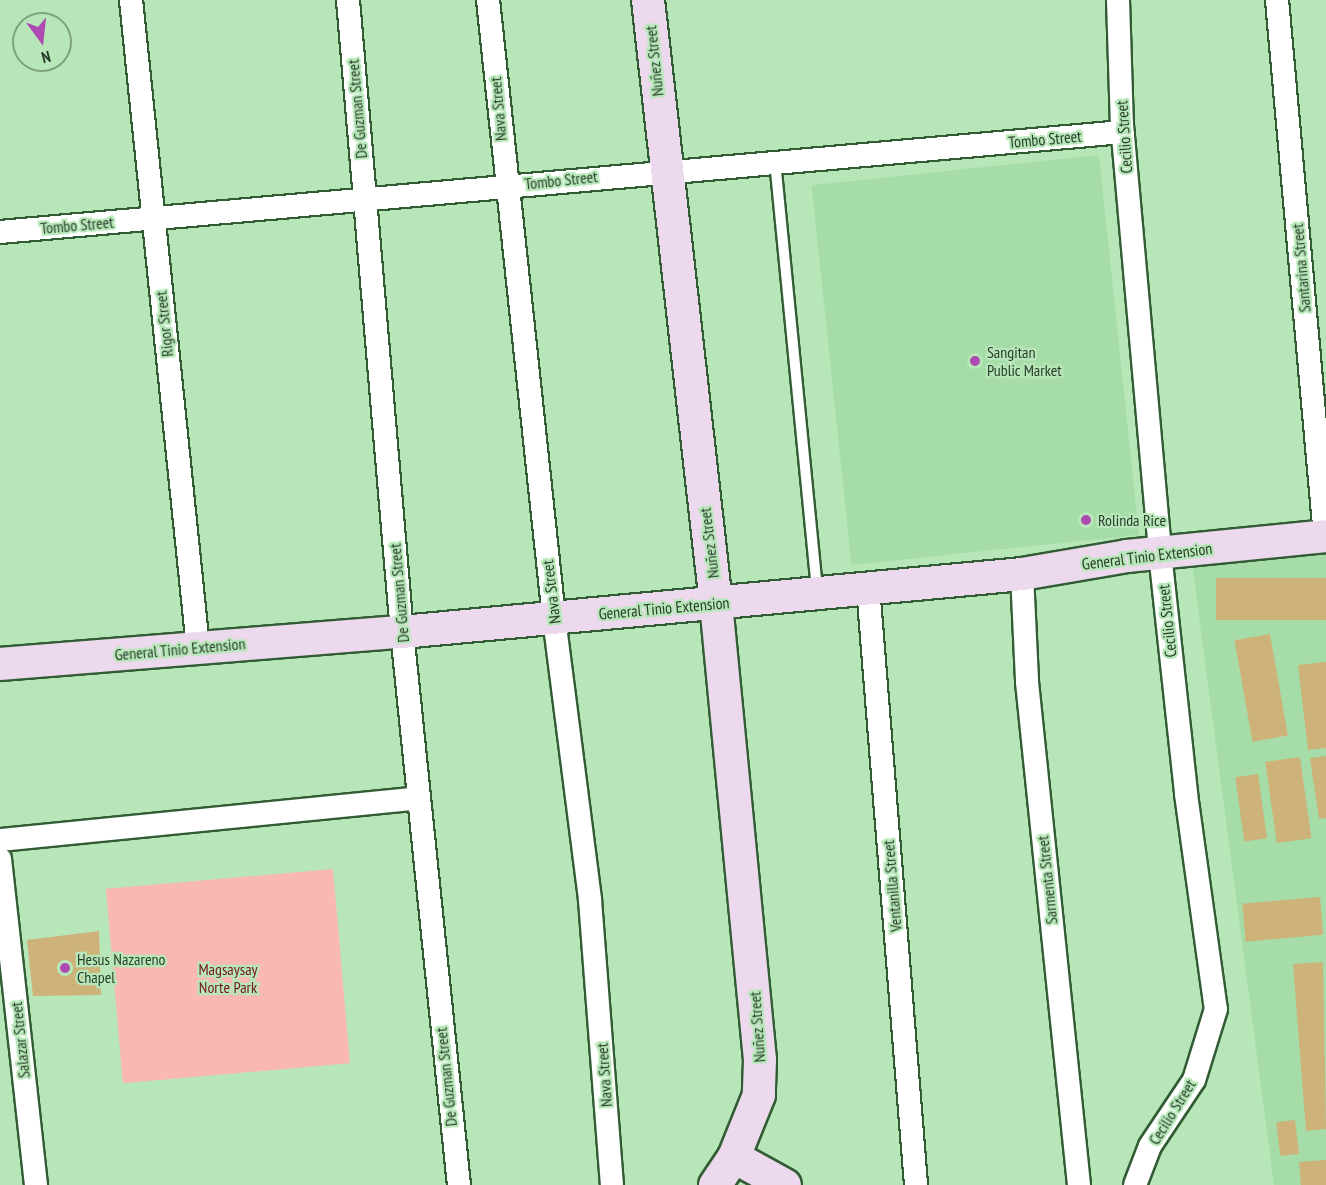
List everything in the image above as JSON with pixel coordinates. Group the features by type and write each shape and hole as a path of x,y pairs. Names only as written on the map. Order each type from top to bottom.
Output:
{"street":[{"name":"Rigor Street","path":"131,0 198,647"},
{"name":"De Guzman Street","path":"348,0 402,632 459,1185"},
{"name":"Nava Street","path":"488,0 505,186 554,618 590,900 612,1185"},
{"name":"Nuñez Street","path":"648,0 665,170 716,603 760,1060 759,1095 734,1157 715,1185"},
{"name":"Cecilio Street","path":"1118,0 1123,132 1160,553 1188,804 1216,1009 1194,1080 1150,1146 1135,1185"},
{"name":"Santarina Street","path":"1277,0 1326,536"},
{"name":"Tombo Street","path":"0,232 364,200 665,170 1123,132"},
{"name":"General Tinio Extension","path":"0,664 402,632 1022,574 1160,553 1326,536"},
{"name":"Sarmenta Street","path":"1022,574 1027,682 1079,1185"},
{"name":"Ventanilla Street","path":"868,587 916,1185"},
{"path":"0,840 418,798"},
{"name":"Salazar Street","path":"0,859 36,1185"},
{"path":"734,1157 785,1185"}],"lane":[{"path":"775,161 817,592"}],"shaded area":[{"name":"Sangitan Public Market","path":"1099,155 1139,535 852,565 812,185"},
{"path":"1326,551 1326,1185 1274,1185 1192,563"}],"green space":[{"name":"Magsaysay Norte Park","path":"333,869 350,1063 123,1083 106,889"}],"building":[{"path":"1216,578 1326,578 1326,620 1216,620"},
{"path":"1270,634 1288,735 1252,742 1235,640"},
{"path":"1326,662 1326,748 1308,750 1298,665"},
{"path":"1326,756 1326,818 1319,819 1310,758"},
{"path":"1300,757 1311,838 1277,843 1265,762"},
{"path":"1258,774 1267,838 1244,842 1235,777"},
{"path":"1320,897 1323,935 1246,942 1242,904"},
{"name":"Hesus Nazareno Chapel","path":"99,931 101,995 33,996 27,940"},
{"path":"1323,962 1326,1129 1306,1131 1293,964"},
{"path":"1295,1120 1299,1154 1280,1156 1276,1122"},
{"path":"1326,1160 1326,1185 1301,1185 1299,1162"}],"place":[{"name":"Sangitan Public Market","path":"975,361"},
{"name":"Rolinda Rice","path":"1086,520"},
{"name":"Hesus Nazareno Chapel","path":"65,968"}]}
